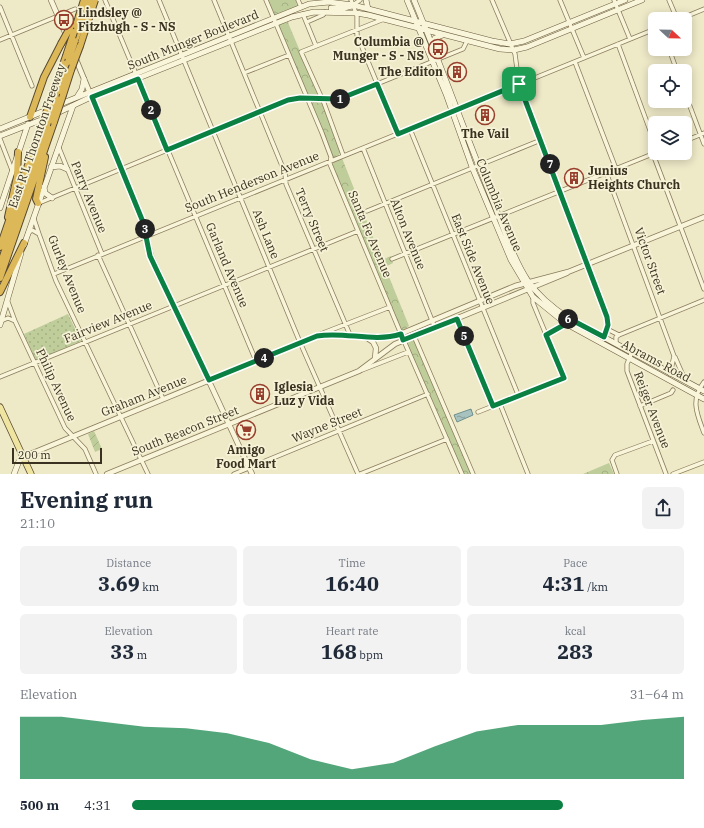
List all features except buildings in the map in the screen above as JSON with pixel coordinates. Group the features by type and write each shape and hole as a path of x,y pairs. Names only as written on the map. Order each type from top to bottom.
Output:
{"highway":[{"name":"East R L Thornton Freeway","path":"84,0 85,14"},
{"path":"30,117 44,76 60,44 76,37 90,0"},
{"name":"East R L Thornton Freeway","path":"0,247 57,97 76,37 85,14 94,0"},
{"name":"East R L Thornton Freeway","path":"0,278 49,135 46,124 57,97 76,37"},
{"path":"0,260 46,124"},
{"path":"0,265 46,124"},
{"path":"38,203 36,199 49,135"},
{"path":"7,226 8,212 17,177 18,152"},
{"path":"0,292 24,243"}],"main road":[{"path":"341,3 347,0"},
{"path":"366,0 368,9"},
{"name":"Columbia Avenue","path":"407,0 458,110 478,165 526,282"},
{"name":"Columbia Avenue","path":"414,0 432,46 435,60 472,167 509,256 526,282"},
{"path":"510,44 524,41 615,2 625,0"},
{"path":"514,50 526,47 642,0"},
{"name":"South Munger Boulevard","path":"0,129 77,98 90,95 137,77 274,20 301,7 317,3 352,3 416,22 510,44"},
{"path":"314,12 319,9 344,8 352,3"},
{"path":"399,17 408,14 411,8"},
{"name":"South Munger Boulevard","path":"274,20 314,12 356,13 419,28 467,42 500,49 514,50"},
{"path":"356,13 379,12"},
{"path":"432,46 436,38 443,35"},
{"path":"77,98 82,89 84,79"},
{"name":"South Munger Boulevard","path":"0,136 27,126 46,124 90,95"},
{"name":"East R L Thornton Freeway","path":"1,323 24,243 74,106"},
{"name":"East R L Thornton Freeway","path":"0,208 30,117"},
{"path":"51,167 60,166 67,169"},
{"path":"44,185 45,193 52,198"},
{"name":"Abrams Road","path":"526,282 534,297 552,314 616,343 702,390"},
{"name":"Abrams Road","path":"530,288 566,321 604,344 704,399"},
{"path":"604,337 604,344"},
{"path":"0,407 31,474"},
{"path":"14,474 19,461 23,457"}],"street":[{"path":"51,0 143,222 150,256 252,474"},
{"name":"Garland Avenue","path":"106,0 167,150 256,361"},
{"name":"Ash Lane","path":"160,0 300,343 338,431 359,474"},
{"name":"Terry Street","path":"214,0 285,173 285,180 313,249 350,335"},
{"name":"Santa Fe Avenue","path":"266,0 331,160 330,164 408,352 428,394 462,474"},
{"path":"298,0 301,7"},
{"path":"360,0 352,3 356,13 357,31 398,134"},
{"path":"492,0 510,44 514,50 519,84 607,317 607,329 604,337"},
{"path":"560,0 584,58"},
{"path":"669,0 675,12"},
{"path":"615,2 630,39"},
{"path":"0,7 32,86"},
{"path":"0,40 76,9"},
{"path":"692,14 704,9"},
{"path":"307,22 323,15 325,12"},
{"path":"303,14 316,46"},
{"path":"343,155 301,52 384,19"},
{"name":"South Henderson Avenue","path":"54,274 648,32"},
{"path":"38,203 288,100 306,98 339,99 464,48 467,42"},
{"path":"618,44 648,125"},
{"path":"244,73 289,56"},
{"path":"575,62 616,169"},
{"path":"691,108 702,134 704,144"},
{"name":"East Side Avenue","path":"410,129 519,397"},
{"path":"692,138 702,134"},
{"path":"0,139 12,170"},
{"path":"367,211 541,140"},
{"name":"Parry Avenue","path":"59,148 100,255 163,399"},
{"name":"Alton Avenue","path":"363,148 436,328"},
{"path":"392,259 648,156"},
{"path":"656,160 704,290"},
{"name":"Victor Street","path":"606,172 684,380"},
{"name":"Gurley Avenue","path":"33,217 54,274 148,474"},
{"path":"401,334 479,300 526,282 568,272 704,217"},
{"name":"Gurley Avenue","path":"28,234 32,230 39,234"},
{"name":"Fairview Avenue","path":"0,377 358,231"},
{"name":"South Beacon Street","path":"359,370 403,340 436,328 568,272"},
{"path":"478,412 564,378 533,303 534,297"},
{"path":"616,343 616,337 619,334 704,300"},
{"name":"Philip Avenue","path":"8,302 15,322 65,428 85,449 96,474"},
{"name":"Graham Avenue","path":"23,457 317,336 345,323 348,324 390,307"},
{"path":"1,323 8,318 15,322"},
{"path":"457,319 493,406"},
{"path":"546,335 566,321"},
{"path":"607,329 619,334"},
{"name":"Graham Avenue","path":"317,336 334,333 385,338 401,334"},
{"path":"414,336 473,474"},
{"path":"366,337 375,345 375,358"},
{"name":"South Beacon Street","path":"107,474 359,370 408,352"},
{"name":"Reiger Avenue","path":"632,352 629,358 627,371 666,474"},
{"path":"668,379 671,373 674,356"},
{"path":"704,382 702,390 696,394 695,410 704,433"},
{"path":"640,406 670,393 673,390"},
{"name":"Wayne Street","path":"234,474 428,394"},
{"path":"500,404 528,474"},
{"path":"359,474 447,439"},
{"path":"617,474 612,458 653,440"},
{"path":"673,474 704,462"}],"green space":[{"path":"267,0 296,0 297,6 276,14 280,24 288,22 318,94 314,97 315,100 322,102 340,153 338,156 339,159 342,158 382,260 391,256 393,263 385,267 409,326 404,330 409,340 414,340 471,474 464,474 407,345 332,164 336,160 332,156 310,103 310,96 308,96"},
{"path":"68,314 81,341 36,361 24,334"},
{"path":"94,431 102,449 95,452 88,434"},
{"path":"609,463 614,474 583,474"}],"water":[{"path":"471,409 473,415 457,422 454,415"}],"place":[{"name":"Lindsley @ Fitzhugh - S - NS","path":"64,20"},
{"name":"Columbia @ Munger - S - NS","path":"438,49"},
{"name":"The Editon","path":"457,72"},
{"name":"The Vail","path":"485,115"},
{"name":"Junius Heights Church","path":"574,178"},
{"name":"Iglesia Luz y Vida","path":"260,394"},
{"name":"Amigo Food Mart","path":"246,430"}],"route":[{"path":"138,79 167,150 294,98 326,100 339,99 377,84 398,134 519,84 608,322 604,337 568,318 562,326 546,335 564,378 493,406 457,319 403,340 401,334 385,338 334,333 317,336 209,380 150,256 143,222 92,97 138,79"}]}
